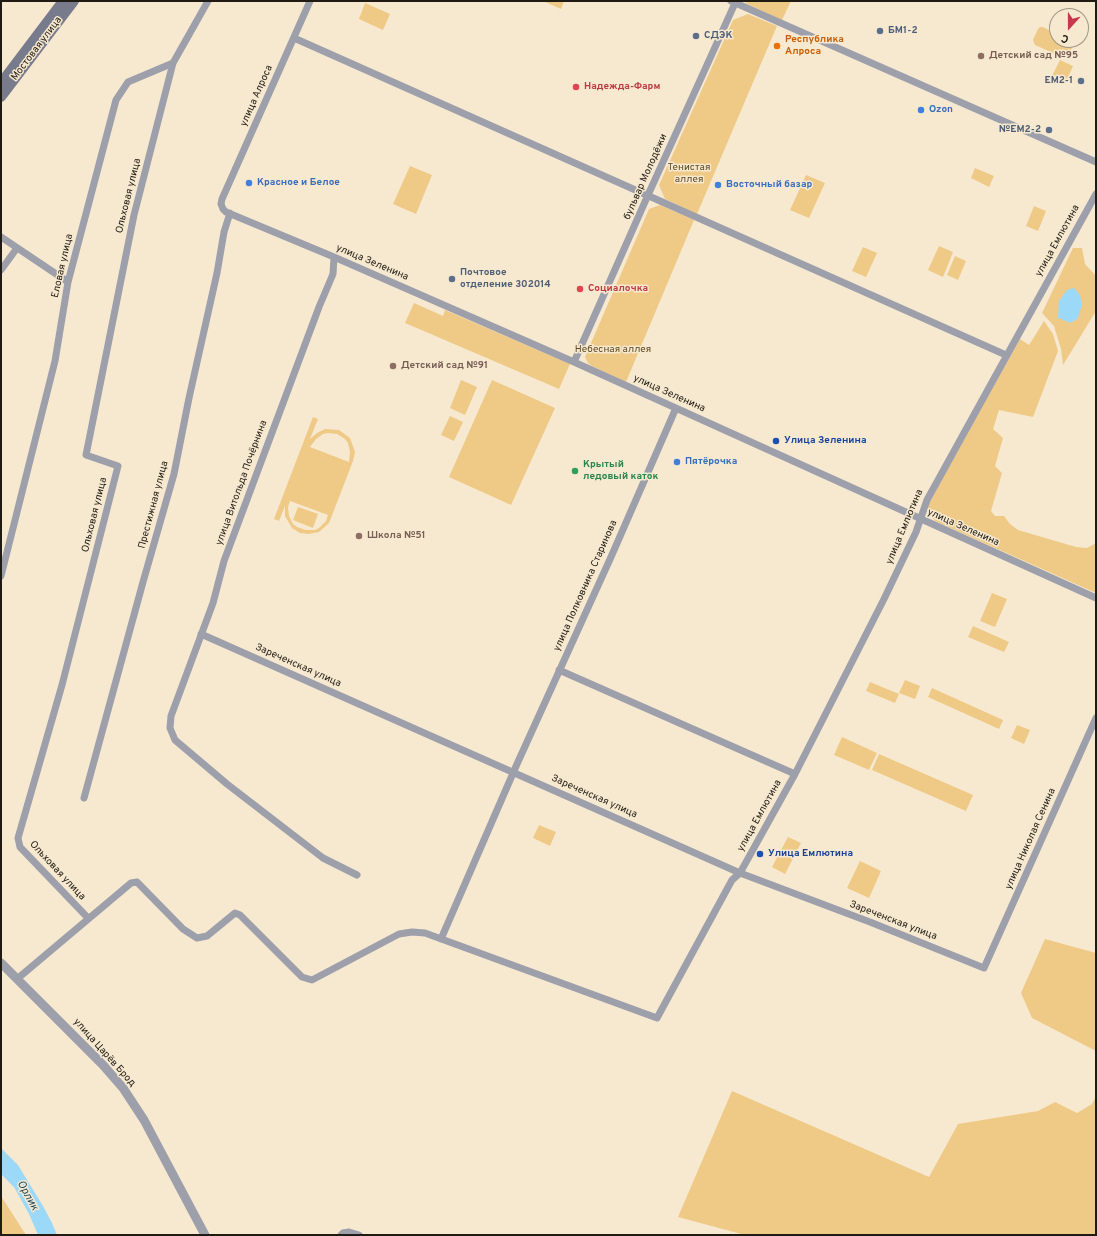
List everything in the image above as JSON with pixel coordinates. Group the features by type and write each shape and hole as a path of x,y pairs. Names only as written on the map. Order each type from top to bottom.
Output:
{"main road":[{"name":"Мостовая улица","path":"1,83 63,1"},
{"name":"Мостовая улица","path":"1,97 74,1"}],"street":[{"path":"173,63 208,1"},
{"name":"улица Алроса","path":"230,213 223,209 222,199 310,1"},
{"path":"734,2 1096,162"},
{"name":"бульвар Молодёжи","path":"574,362 734,2"},
{"path":"294,38 1006,355"},
{"name":"Еловая улица","path":"1,576 55,361 68,282 116,100 128,82 173,63"},
{"name":"Ольховая улица","path":"88,918 20,847 18,838 62,685 118,466 86,455 134,216 173,63"},
{"name":"улица Емлютина","path":"441,939 657,1018 732,880 740,873 795,774 884,599 916,532 927,500 1096,194"},
{"name":"улица Зеленина","path":"230,213 574,362 1096,598"},
{"name":"Престижная улица","path":"84,798 174,474 189,398 217,273 224,232 230,213"},
{"path":"1,237 68,282"},
{"path":"1,270 17,248"},
{"name":"улица Витольда Почёрнина","path":"334,257 333,274 316,313 229,547 213,603 171,716 170,728 175,740 227,784 323,858 357,875"},
{"name":"улица Полковника Старинова","path":"441,939 676,408"},
{"name":"Зареченская улица","path":"201,634 740,873 870,922 984,968"},
{"path":"559,670 795,774"},
{"name":"улица Николая Сенина","path":"984,968 1096,718"},
{"path":"17,979 131,883 137,882 183,930 197,938 207,936 235,913 240,915 302,977 312,980 399,934 412,932 425,933 441,939"},
{"name":"улица Царёв Брод","path":"1,963 103,1065 123,1088 144,1120 205,1235"},
{"path":"340,1235 349,1232 359,1235"}],"green space":[{"path":"543,1 564,1 561,9"},
{"path":"745,1 791,1 782,20 747,4"},
{"path":"365,3 390,14 383,30 359,19"},
{"name":"Тенистая аллея","path":"748,14 777,26 697,214 665,199 659,185 733,20"},
{"path":"1043,27 1049,30 1049,48 1072,48 1068,56 1062,57 1035,45 1033,40 1038,29"},
{"path":"1060,60 1073,66 1065,84 1051,78"},
{"path":"410,166 432,175 416,214 393,204"},
{"path":"975,168 994,176 989,187 971,178"},
{"path":"806,175 825,183 809,218 790,210"},
{"name":"Небесная аллея","path":"660,205 694,220 626,382 592,366 588,363 585,357 649,209"},
{"path":"1034,206 1046,211 1038,231 1026,226"},
{"path":"939,246 953,252 943,277 928,270"},
{"path":"863,247 877,253 866,277 852,271"},
{"path":"1073,248 1082,248 1085,264 1096,276 1096,311 1063,365 1061,349 1054,326 1042,313"},
{"path":"955,256 966,261 958,280 947,275"},
{"path":"414,303 443,316 445,310 570,364 559,389 405,323"},
{"path":"1044,321 1053,334 1058,351 1033,417 999,410 993,429 1003,438 995,466 1002,473 991,511 995,516 1004,516 1010,524 1018,530 1076,547 1087,548 1096,543 1096,593 935,521 929,514 928,505 1020,339 1029,345"},
{"path":"461,380 477,387 465,415 450,408"},
{"path":"492,380 555,408 511,505 449,477"},
{"path":"450,416 463,422 454,441 441,435"},
{"path":"313,417 318,419 310,439 325,429 339,430 350,438 355,452 353,461 329,523 319,532 309,534 300,533 292,528 285,516 285,506 279,521 274,519","holes":["323,434 337,434 348,443 350,452 349,462 310,447 316,439","290,501 328,515 326,521 315,530 306,530 297,527 293,524 289,516 288,507"]},
{"path":"298,507 318,514 313,528 293,520"},
{"path":"992,593 1007,599 995,627 980,621"},
{"path":"973,626 1009,642 1004,652 968,637"},
{"path":"905,680 920,686 915,699 899,693"},
{"path":"870,682 899,694 895,703 866,691"},
{"path":"932,688 1003,720 999,729 928,697"},
{"path":"1017,725 1030,730 1024,744 1011,738"},
{"path":"842,737 877,753 869,770 834,755"},
{"path":"879,754 973,795 966,811 872,770"},
{"path":"539,825 556,832 550,846 533,838"},
{"path":"788,837 801,843 785,874 772,867"},
{"path":"860,861 881,871 869,898 847,888"},
{"path":"1045,939 1096,953 1096,1051 1032,1018 1021,993"},
{"path":"732,1091 929,1177 958,1124 1038,1111 1055,1102 1077,1113 1092,1104 1096,1096 1096,1235 745,1235 678,1217"},
{"path":"1,1196 26,1235 1,1235"}],"water":[{"path":"1074,288 1080,295 1082,305 1078,318 1071,323 1058,318 1059,301 1067,290"},
{"name":"Орлик","path":"1,1148 18,1165 43,1206 57,1235 38,1235 29,1214 14,1187 1,1174"}],"place":[{"name":"БМ1-2","path":"880,31"},
{"name":"СДЭК","path":"696,36"},
{"name":"Республика Алроса","path":"777,46"},
{"name":"Детский сад №95","path":"981,56"},
{"name":"ЕМ2-1","path":"1081,81"},
{"name":"Надежда-Фарм","path":"576,87"},
{"name":"Ozon","path":"921,110"},
{"name":"№ЕМ2-2","path":"1049,130"},
{"name":"Красное и Белое","path":"249,183"},
{"name":"Восточный базар","path":"718,185"},
{"name":"Почтовое отделение 302014","path":"452,279"},
{"name":"Социалочка","path":"580,289"},
{"name":"Детский сад №91","path":"393,366"},
{"name":"Улица Зеленина","path":"776,441"},
{"name":"Пятёрочка","path":"677,462"},
{"name":"Крытый ледовый каток","path":"575,471"},
{"name":"Школа №51","path":"359,536"},
{"name":"Улица Емлютина","path":"760,854"}]}
